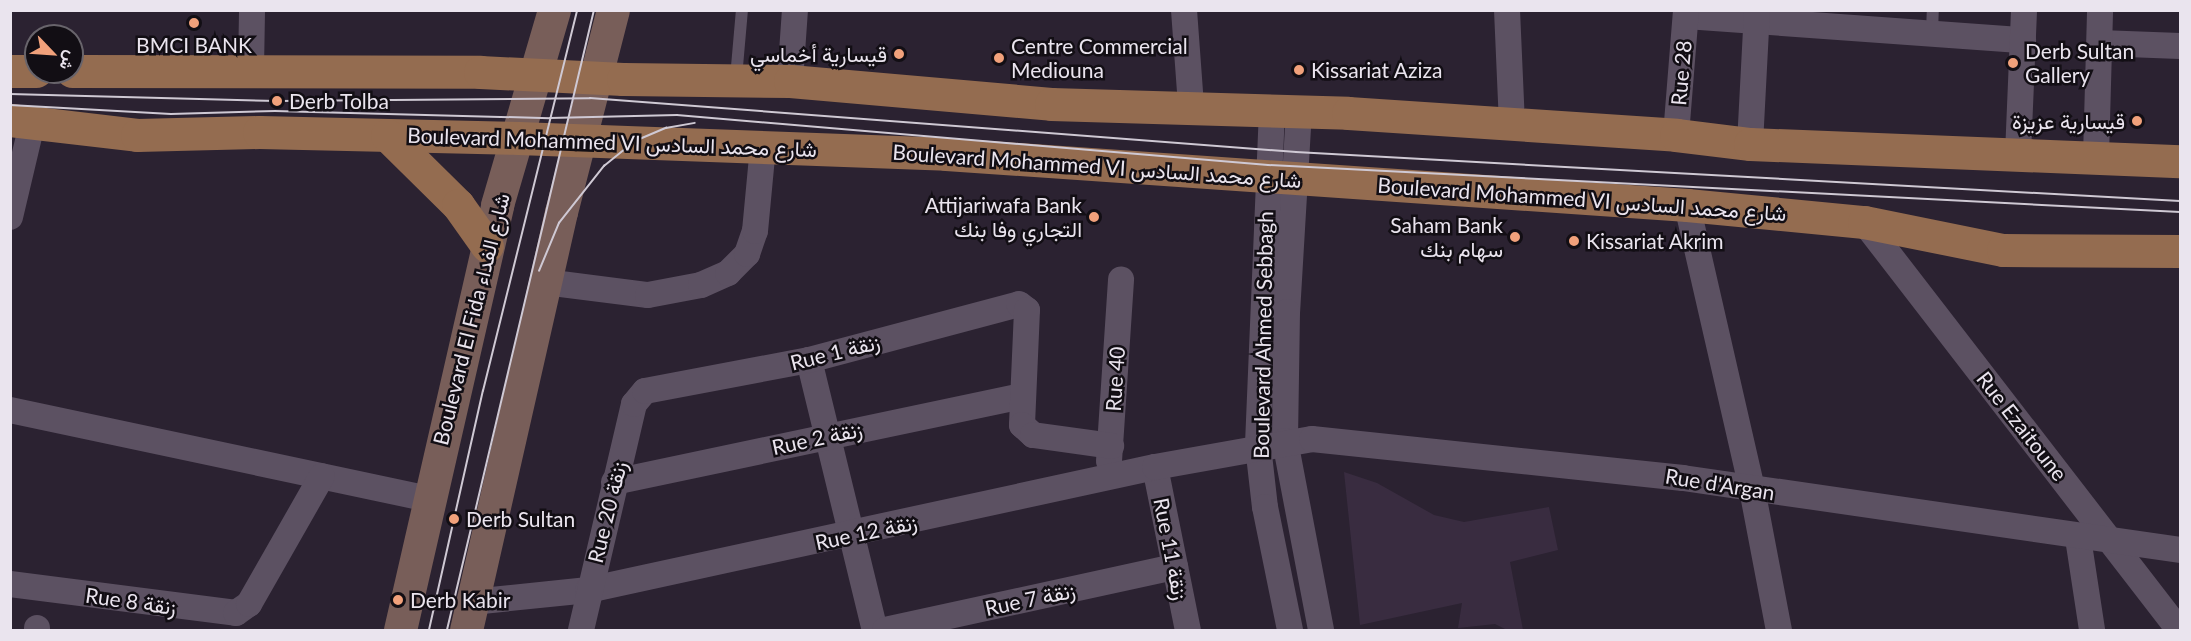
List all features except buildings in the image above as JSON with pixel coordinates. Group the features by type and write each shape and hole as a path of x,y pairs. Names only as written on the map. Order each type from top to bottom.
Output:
{"main road":[{"name":"Boulevard El Fida شارع الفداء","path":"400,630 428,499 488,246 554,10"},
{"path":"469,616 545,282 579,140 614,10"},
{"path":"84,71 251,69 790,81 1051,104 1285,110 1676,135 1750,144 2181,161"},
{"name":"Boulevard Mohammed VI شارع محمد السادس","path":"22,120 137,135 259,132 518,138 946,154 1688,205 1864,222 2003,250 2181,251"},
{"path":"387,135 458,205 488,246"}],"street":[{"path":"251,69 252,10"},
{"path":"790,81 795,10"},
{"path":"1184,10 1191,106"},
{"path":"1507,10 1512,125"},
{"path":"2018,154 2024,10"},
{"path":"2096,156 2100,10"},
{"path":"1686,13 1933,22 2023,40"},
{"name":"Rue 28","path":"1676,135 1686,13"},
{"path":"1750,144 1757,15"},
{"path":"2100,43 2181,46"},
{"name":"Boulevard Ahmed Sebbagh","path":"1285,110 1275,312 1258,446 1265,507 1290,630"},
{"path":"10,217 22,120"},
{"path":"545,282 648,295 691,288 728,273 747,254 755,231 763,147"},
{"path":"1688,205 1752,489 1779,630"},
{"name":"Rue Ezaitoune","path":"1864,222 2179,630"},
{"name":"Rue 40","path":"1106,479 1111,446 1121,279"},
{"name":"Rue 1 زنقة","path":"639,395 645,391 809,360 1019,304 1027,310 1021,396"},
{"name":"Boulevard Ahmed Sebbagh","path":"1275,312 1285,441 1321,630"},
{"path":"809,360 875,630"},
{"name":"Rue 20 زنقة","path":"581,630 588,590 614,482 639,395"},
{"path":"1021,396 1022,425 1033,435 1111,446"},
{"name":"Rue 2 زنقة","path":"614,482 1021,396"},
{"path":"10,410 428,499"},
{"name":"Rue d'Argan","path":"1258,446 1285,441 1338,439 1683,478 2078,538 2181,550"},
{"name":"Rue 12 زنقة","path":"469,616 1258,446"},
{"name":"Rue 11 زنقة","path":"1155,467 1188,630"},
{"name":"Rue 8 زنقة","path":"10,584 222,614 236,613 249,604 321,477"},
{"path":"2078,538 2092,630"},
{"name":"Rue 7 زنقة","path":"885,630 1175,567"}],"lane":[{"path":"736,79 742,10"}],"shaded area":[{"path":"1344,472 1377,483 1434,515 1464,522 1549,507 1558,550 1510,562 1523,630 1507,630 1495,624 1458,628 1462,603 1360,625"}],"tram line":[{"path":"429,630 483,391 577,10"},
{"path":"447,630 594,10"},
{"path":"10,94 277,101 590,98 1296,152 2180,201"},
{"path":"10,105 171,114 275,111 550,118 677,115 1268,165 2180,212"},
{"path":"539,271 559,223 604,166 635,141 666,128 695,123"}],"place":[{"name":"BMCI BANK","path":"194,23"},
{"name":"قيسارية أخماسي","path":"899,54"},
{"name":"Centre Commercial Mediouna","path":"999,58"},
{"name":"Derb Sultan Gallery","path":"2013,63"},
{"name":"Kissariat Aziza","path":"1299,70"},
{"name":"Derb Tolba","path":"277,101"},
{"name":"قيسارية عزيزة","path":"2137,121"},
{"name":"Attijariwafa Bank التجاري وفا بنك","path":"1094,217"},
{"name":"Saham Bank سهام بنك","path":"1515,237"},
{"name":"Kissariat Akrim","path":"1574,241"},
{"name":"Derb Sultan","path":"454,519"},
{"name":"Derb Kabir","path":"398,600"}]}
